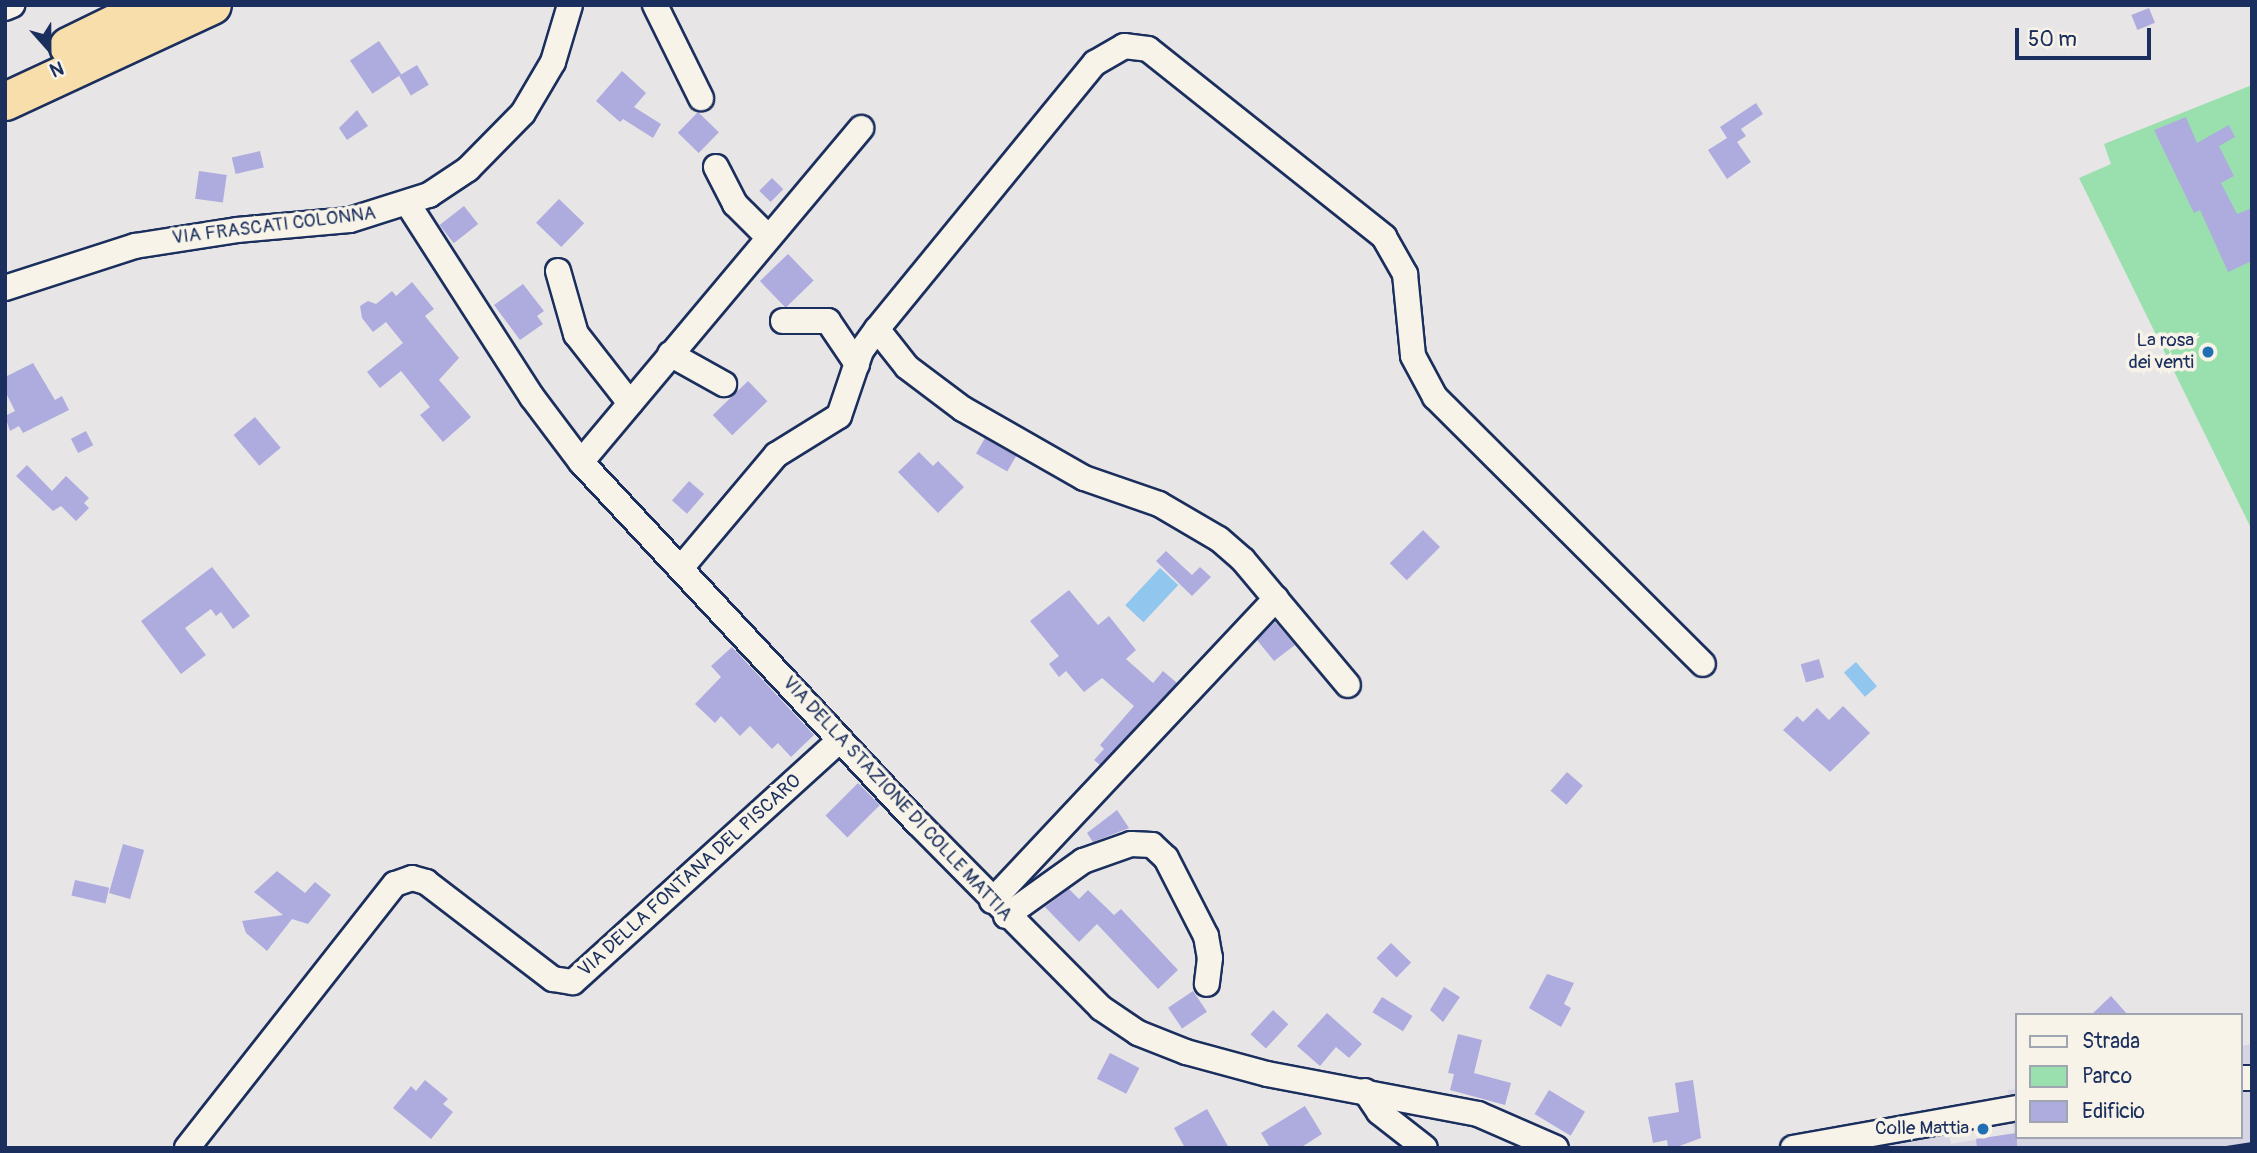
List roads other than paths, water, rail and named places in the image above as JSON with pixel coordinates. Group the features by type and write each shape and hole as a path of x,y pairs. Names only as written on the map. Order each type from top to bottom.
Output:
{"highway":[{"path":"5,74 152,5"},
{"path":"5,101 212,5"}],"street":[{"path":"5,8 12,5"},
{"name":"VIA FRASCATI COLONNA","path":"5,288 135,246 237,230 350,220 408,204 456,179 523,113 553,62 570,5"},
{"path":"655,5 701,97"},
{"path":"681,568 776,455 839,416 857,364 877,329 1095,62 1112,49 1142,46 1384,237 1405,274 1413,356 1435,397 1703,664"},
{"path":"581,461 860,128"},
{"path":"716,167 735,204 767,236"},
{"name":"VIA DELLA STAZIONE DI COLLE MATTIA","path":"408,204 532,397 581,461 999,908 1101,1008 1147,1037 1248,1069 1487,1116 1556,1148"},
{"path":"558,271 576,334 629,403"},
{"path":"783,321 828,321 857,364"},
{"path":"877,329 907,367 956,404 1084,478 1148,499 1198,525 1236,554 1348,685"},
{"path":"670,354 724,384"},
{"path":"999,908 1276,599"},
{"name":"VIA DELLA FONTANA DEL PISCARO","path":"187,1148 395,884 412,878 426,882 553,979 573,982 840,740"},
{"path":"999,908 1083,861 1131,844 1152,845 1166,858 1206,936 1207,984"},
{"path":"1365,1091 1379,1112 1425,1148"},
{"path":"1793,1148 2016,1108"}],"water":[{"path":"1160,568 1178,585 1144,622 1125,605"},
{"path":"1856,662 1877,686 1865,697 1844,672"}],"railway":[{"path":"2226,1148 2252,1144"}],"place":[{"name":"La rosa dei venti","path":"2208,352"},
{"name":"Colle Mattia","path":"1983,1129"}]}
